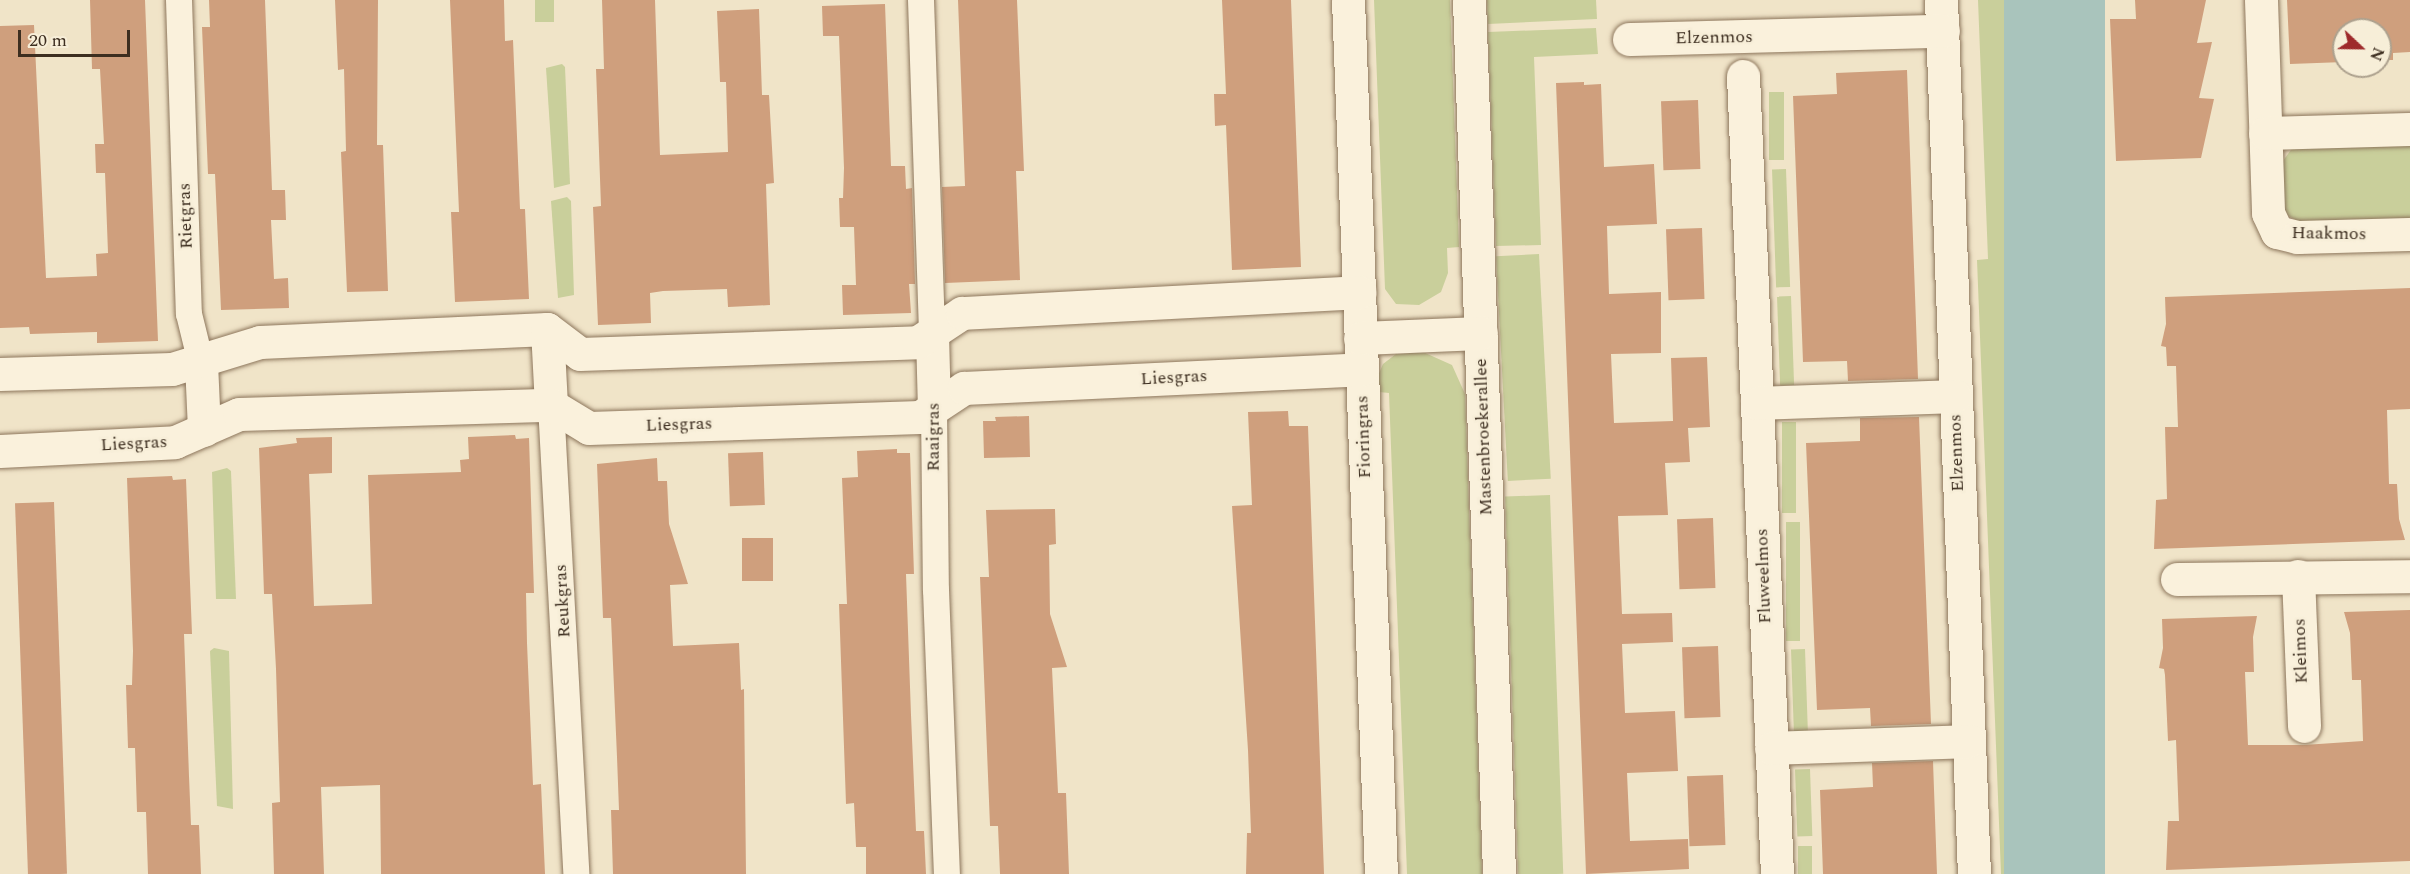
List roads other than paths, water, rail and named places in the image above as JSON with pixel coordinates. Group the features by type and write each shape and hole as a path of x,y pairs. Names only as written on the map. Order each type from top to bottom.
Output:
{"street":[{"name":"Rietgras","path":"179,0 189,314 201,363 204,430"},
{"name":"Raaigras","path":"921,0 934,408 936,590 946,874"},
{"name":"Fioringras","path":"1348,0 1381,874"},
{"name":"Mastenbroekerallee","path":"1468,0 1499,874"},
{"name":"Haakmos","path":"2260,0 2268,213 2277,232 2297,237 2410,234"},
{"name":"Elzenmos","path":"1629,39 1942,16 1974,874"},
{"name":"Fluweelmos","path":"1743,76 1777,874"},
{"path":"2265,133 2410,129"},
{"path":"0,374 172,369 201,363 260,342 547,329 580,354 918,342 962,313 1359,292"},
{"name":"Reukgras","path":"547,329 576,874"},
{"name":"Liesgras","path":"0,451 175,442 239,414 551,405 589,428 920,417 964,388 1361,353 1481,333"},
{"path":"1757,403 1955,396"},
{"name":"Kleimos","path":"2298,576 2304,726"},
{"path":"2177,579 2410,576"},
{"path":"1771,748 1969,741"}],"water":[{"path":"2004,0 2105,0 2105,874 2004,874"}]}
